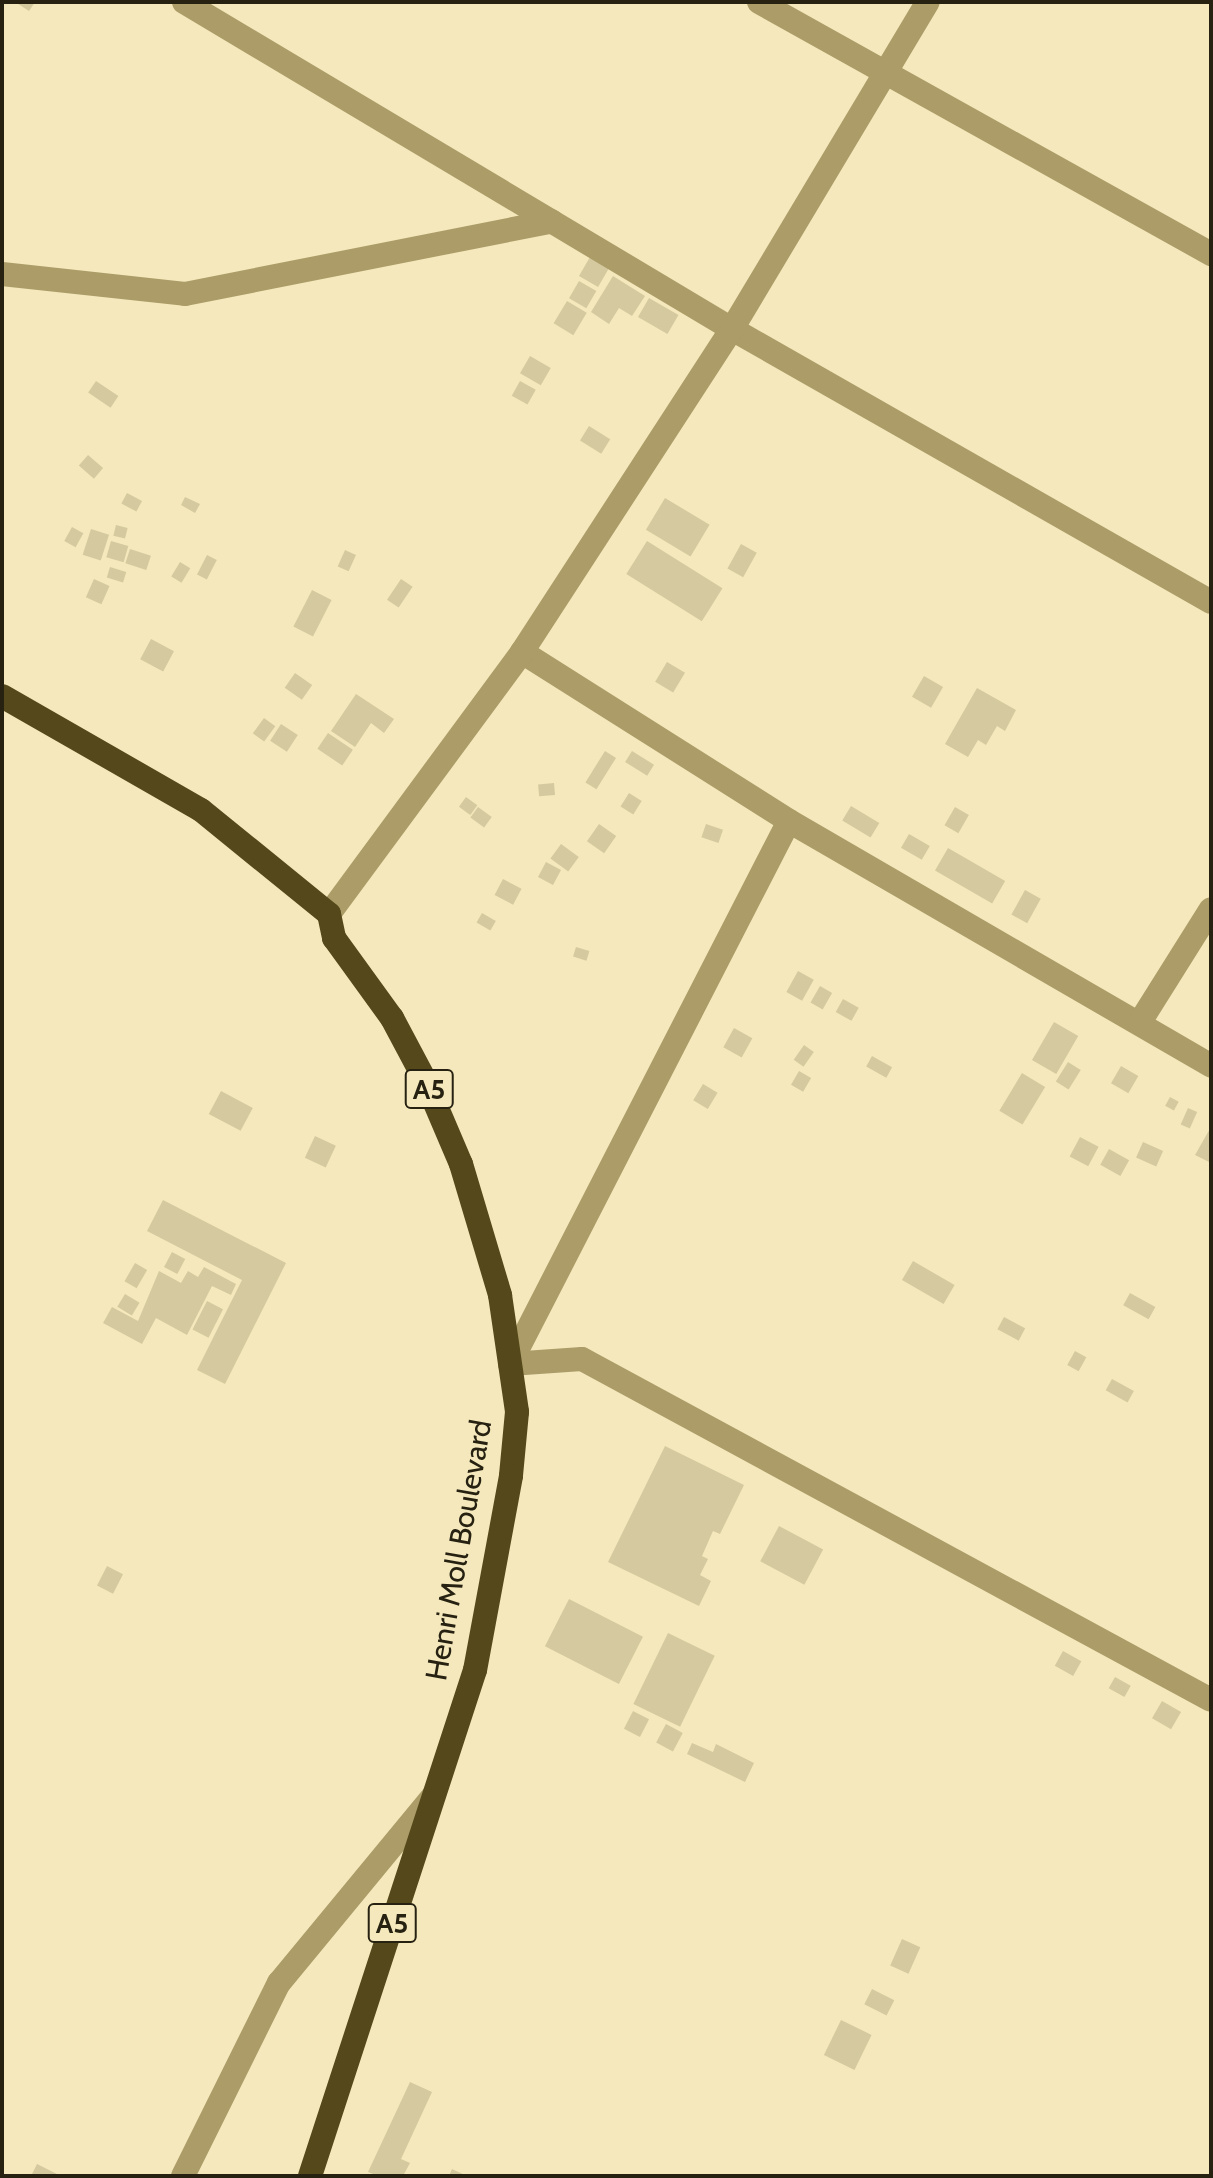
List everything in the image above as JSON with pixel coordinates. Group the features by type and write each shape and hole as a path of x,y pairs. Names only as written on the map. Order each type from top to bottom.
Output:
{"highway":[{"path":"2,696 201,810 329,914"},
{"name":"Henri Moll Boulevard","path":"310,2176 475,1670 511,1476 517,1412 500,1295 461,1164 407,1041 334,938 329,914"}],"street":[{"path":"184,2 732,329 1211,602"},
{"path":"759,2 884,75 1211,254"},
{"path":"329,914 522,652 732,329 928,2"},
{"path":"2,274 185,294 552,221"},
{"path":"522,652 789,821 1140,1022 1211,1066"},
{"path":"510,1364 789,821"},
{"path":"1140,1022 1211,909"},
{"path":"510,1364 582,1359 1211,1700"},
{"path":"183,2176 279,1983 434,1794"}],"building":[{"path":"15,2 35,2 29,11"},
{"path":"590,257 609,268 598,287 579,276"},
{"path":"613,276 645,296 632,316 619,308 609,324 591,312"},
{"path":"579,281 596,291 586,308 569,298"},
{"path":"649,298 678,315 667,334 638,317"},
{"path":"567,301 587,313 573,335 554,323"},
{"path":"530,356 551,368 541,385 520,373"},
{"path":"96,381 118,396 111,408 88,393"},
{"path":"520,381 536,390 528,405 512,396"},
{"path":"589,426 610,439 601,454 580,440"},
{"path":"88,455 103,468 94,479 79,466"},
{"path":"127,493 142,501 136,512 121,504"},
{"path":"185,497 200,504 195,513 181,505"},
{"path":"665,498 710,525 691,556 646,530"},
{"path":"116,525 128,528 125,539 113,536"},
{"path":"72,527 83,533 76,547 64,541"},
{"path":"91,529 109,535 101,561 83,555"},
{"path":"111,541 128,546 124,562 106,557"},
{"path":"647,541 722,588 702,621 626,574"},
{"path":"741,544 757,553 743,577 727,568"},
{"path":"130,549 151,556 146,570 125,563"},
{"path":"345,550 356,555 349,571 338,566"},
{"path":"207,555 217,560 207,580 197,575"},
{"path":"180,562 190,568 182,583 171,577"},
{"path":"110,567 126,572 123,582 107,578"},
{"path":"94,579 110,586 101,604 86,597"},
{"path":"401,579 413,587 399,608 387,600"},
{"path":"312,590 332,600 313,637 293,627"},
{"path":"151,639 174,651 163,672 140,659"},
{"path":"667,662 685,673 673,693 655,682"},
{"path":"295,673 312,685 302,700 285,688"},
{"path":"924,676 943,687 931,708 912,697"},
{"path":"977,688 1016,710 1005,731 997,726 986,745 978,740 968,757 945,744"},
{"path":"356,694 394,719 384,733 371,723 355,747 331,731"},
{"path":"264,718 275,726 264,742 253,733"},
{"path":"281,724 298,735 287,752 270,741"},
{"path":"328,733 353,750 342,766 317,749"},
{"path":"605,751 616,758 596,789 585,782"},
{"path":"632,751 654,765 647,776 625,762"},
{"path":"554,783 555,795 539,796 538,784"},
{"path":"629,793 642,801 633,815 621,807"},
{"path":"466,797 477,805 470,815 459,807"},
{"path":"851,806 879,823 871,838 842,821"},
{"path":"478,807 492,817 484,828 470,818"},
{"path":"955,807 969,815 958,833 944,825"},
{"path":"599,824 616,836 604,853 587,841"},
{"path":"706,824 723,830 718,843 701,837"},
{"path":"909,834 930,846 922,860 901,848"},
{"path":"561,844 579,857 568,871 550,859"},
{"path":"948,848 1005,881 992,904 935,871"},
{"path":"546,862 561,870 553,885 538,877"},
{"path":"503,879 522,889 513,905 495,895"},
{"path":"1025,890 1041,899 1027,923 1011,914"},
{"path":"482,913 496,921 490,931 476,923"},
{"path":"576,947 589,951 586,961 573,957"},
{"path":"798,971 814,980 802,1001 786,992"},
{"path":"820,986 832,993 823,1009 810,1002"},
{"path":"843,999 859,1008 851,1021 836,1012"},
{"path":"1054,1022 1078,1036 1056,1074 1032,1060"},
{"path":"734,1028 752,1038 742,1057 723,1047"},
{"path":"804,1045 814,1052 804,1067 794,1060"},
{"path":"872,1056 892,1067 886,1078 866,1066"},
{"path":"1068,1062 1081,1070 1069,1089 1056,1082"},
{"path":"1121,1066 1138,1076 1128,1093 1111,1083"},
{"path":"799,1071 811,1078 803,1092 791,1085"},
{"path":"1022,1073 1045,1087 1022,1125 999,1111"},
{"path":"703,1084 718,1093 708,1109 693,1100"},
{"path":"221,1091 253,1108 241,1131 209,1114"},
{"path":"1170,1097 1179,1102 1174,1111 1165,1106"},
{"path":"1188,1108 1197,1112 1190,1129 1181,1124"},
{"path":"1211,1127 1211,1163 1195,1155"},
{"path":"315,1136 336,1146 326,1167 305,1158"},
{"path":"1080,1137 1099,1147 1088,1166 1070,1156"},
{"path":"1143,1142 1163,1151 1156,1166 1136,1158"},
{"path":"1109,1149 1129,1160 1120,1176 1100,1165"},
{"path":"163,1200 286,1263 225,1384 197,1370 242,1280 147,1231"},
{"path":"172,1252 185,1259 177,1274 164,1267"},
{"path":"913,1261 955,1285 944,1304 902,1280"},
{"path":"135,1263 147,1270 137,1288 124,1281"},
{"path":"204,1267 236,1284 231,1295 212,1286 187,1335 156,1318 142,1344 103,1323 112,1307 138,1321 159,1271 181,1283 188,1271 198,1277"},
{"path":"1130,1293 1155,1307 1149,1319 1123,1305"},
{"path":"125,1294 140,1303 132,1316 117,1307"},
{"path":"207,1301 223,1309 209,1338 192,1330"},
{"path":"1004,1317 1025,1328 1019,1341 997,1329"},
{"path":"1075,1351 1086,1357 1079,1371 1067,1365"},
{"path":"1112,1379 1134,1391 1128,1402 1106,1390"},
{"path":"665,1446 744,1485 720,1534 713,1531 702,1556 708,1559 700,1575 711,1581 699,1606 608,1562"},
{"path":"779,1526 823,1549 804,1585 760,1561"},
{"path":"107,1566 123,1574 113,1594 97,1586"},
{"path":"569,1599 643,1637 619,1684 545,1646"},
{"path":"668,1633 715,1656 680,1727 633,1704"},
{"path":"1063,1651 1081,1661 1073,1676 1055,1666"},
{"path":"1115,1677 1131,1686 1124,1697 1109,1688"},
{"path":"1162,1701 1181,1712 1171,1729 1152,1718"},
{"path":"633,1711 649,1719 640,1737 624,1729"},
{"path":"666,1724 683,1733 673,1751 656,1743"},
{"path":"692,1743 713,1752 716,1744 754,1763 745,1782 687,1754"},
{"path":"902,1939 920,1947 908,1974 890,1965"},
{"path":"872,1989 894,2000 887,2015 864,2004"},
{"path":"841,2020 872,2035 854,2070 824,2055"},
{"path":"410,2082 432,2092 401,2159 410,2163 403,2176 378,2176 368,2172"},
{"path":"37,2164 57,2174 56,2176 31,2176"},
{"path":"452,2169 467,2176 449,2176"}]}
